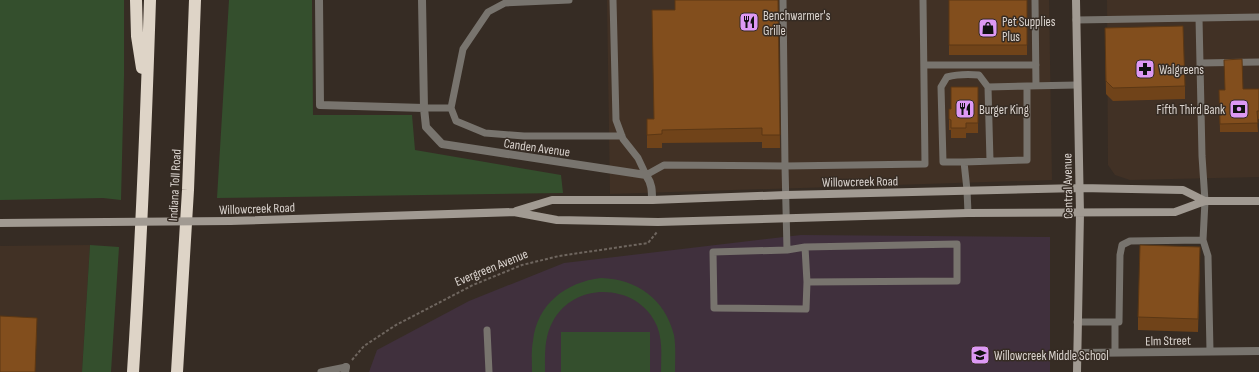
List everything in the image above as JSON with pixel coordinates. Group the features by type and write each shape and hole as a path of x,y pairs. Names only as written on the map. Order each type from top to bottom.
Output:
{"highway":[{"path":"136,0 137,36 147,97"},
{"path":"133,372 138,295 150,0"},
{"name":"Indiana Toll Road","path":"177,372 188,190 196,0"}],"main road":[{"name":"Central Avenue","path":"1076,0 1080,188 1077,372"},
{"name":"Willowcreek Road","path":"514,212 552,200 652,200 786,195 1080,188 1183,190 1205,201"},
{"name":"Willowcreek Road","path":"0,223 230,221 514,212 557,220 658,222 968,213 1175,212 1205,201 1259,201"}],"street":[{"path":"320,0 320,105 424,108"},
{"name":"Canden Avenue","path":"422,0 424,108 426,127 442,144 646,175"},
{"path":"646,175 652,189 652,200"},
{"name":"Elm Street","path":"1077,353 1259,351"}],"lane":[{"path":"569,0 505,3 488,12 463,49 451,108 456,121 485,133 524,136 622,136"},
{"path":"613,0 616,120 623,139 638,158 646,175 664,165 785,166 925,164 923,0"},
{"path":"783,0 786,218 788,250"},
{"path":"1035,0 1036,86"},
{"path":"1076,20 1259,17"},
{"path":"1199,18 1202,156 1205,201 1203,240 1208,256 1210,351"},
{"path":"1200,63 1259,62"},
{"path":"924,65 1036,65"},
{"path":"990,161 988,87 979,76 957,74 947,77 941,87 943,162 964,162 1027,160 1027,86"},
{"path":"988,87 1077,86"},
{"path":"424,108 451,108"},
{"path":"964,162 968,213"},
{"path":"1077,322 1119,322 1120,256 1122,246 1130,241 1203,240"},
{"path":"805,247 806,309 714,308 713,252 788,250 805,247 957,244 957,281 806,282"},
{"path":"1115,322 1115,352"},
{"path":"487,330 489,372"},
{"path":"321,372 346,370"}],"path":[{"name":"Evergreen Avenue","path":"346,370 364,346 396,325 473,285 522,264 559,256 648,244 658,231 658,222"}],"shaded area":[{"path":"607,0 1049,0 1052,180 610,194"},
{"path":"1107,0 1259,0 1259,177 1130,180 1115,175 1108,165"},
{"path":"801,235 1050,237 1050,372 369,372 377,350 469,301 564,263"},
{"path":"90,245 82,372 0,372 0,246"}],"green space":[{"path":"0,0 124,0 121,200 103,198 0,200"},
{"path":"229,0 312,0 313,115 412,115 415,150 561,175 563,193 217,198"},
{"path":"90,245 119,247 111,372 82,372"},
{"path":"601,278 614,279 638,287 648,293 664,311 670,322 674,335 675,372 661,372 659,332 648,312 636,301 622,295 606,292 591,293 576,298 563,308 553,321 548,333 545,372 532,372 533,341 540,316 547,306 555,297 576,284"},
{"path":"561,332 650,332 650,372 561,372"}],"building":[{"path":"675,0 778,0 780,135 762,135 762,128 662,130 662,134 647,135 647,119 654,119 652,10 675,10"},
{"name":"Pet Supplies Plus","path":"949,0 1027,0 1027,45 949,45"},
{"name":"Walgreens","path":"1183,26 1185,86 1113,88 1106,81 1105,28"},
{"path":"1242,59 1243,89 1259,89 1259,111 1257,111 1258,123 1220,124 1219,90 1225,90 1224,60"},
{"name":"Burger King","path":"951,87 978,87 978,123 966,123 966,128 951,128 949,109 951,109"},
{"path":"1140,245 1200,247 1198,319 1138,317"},
{"path":"0,316 37,318 35,372 0,372"}],"place":[{"name":"Benchwarmer's Grille","path":"749,22"},
{"name":"Pet Supplies Plus","path":"988,28"},
{"name":"Walgreens","path":"1145,69"},
{"name":"Burger King","path":"965,109"},
{"name":"Fifth Third Bank","path":"1239,109"},
{"name":"Willowcreek Middle School","path":"980,355"}]}
